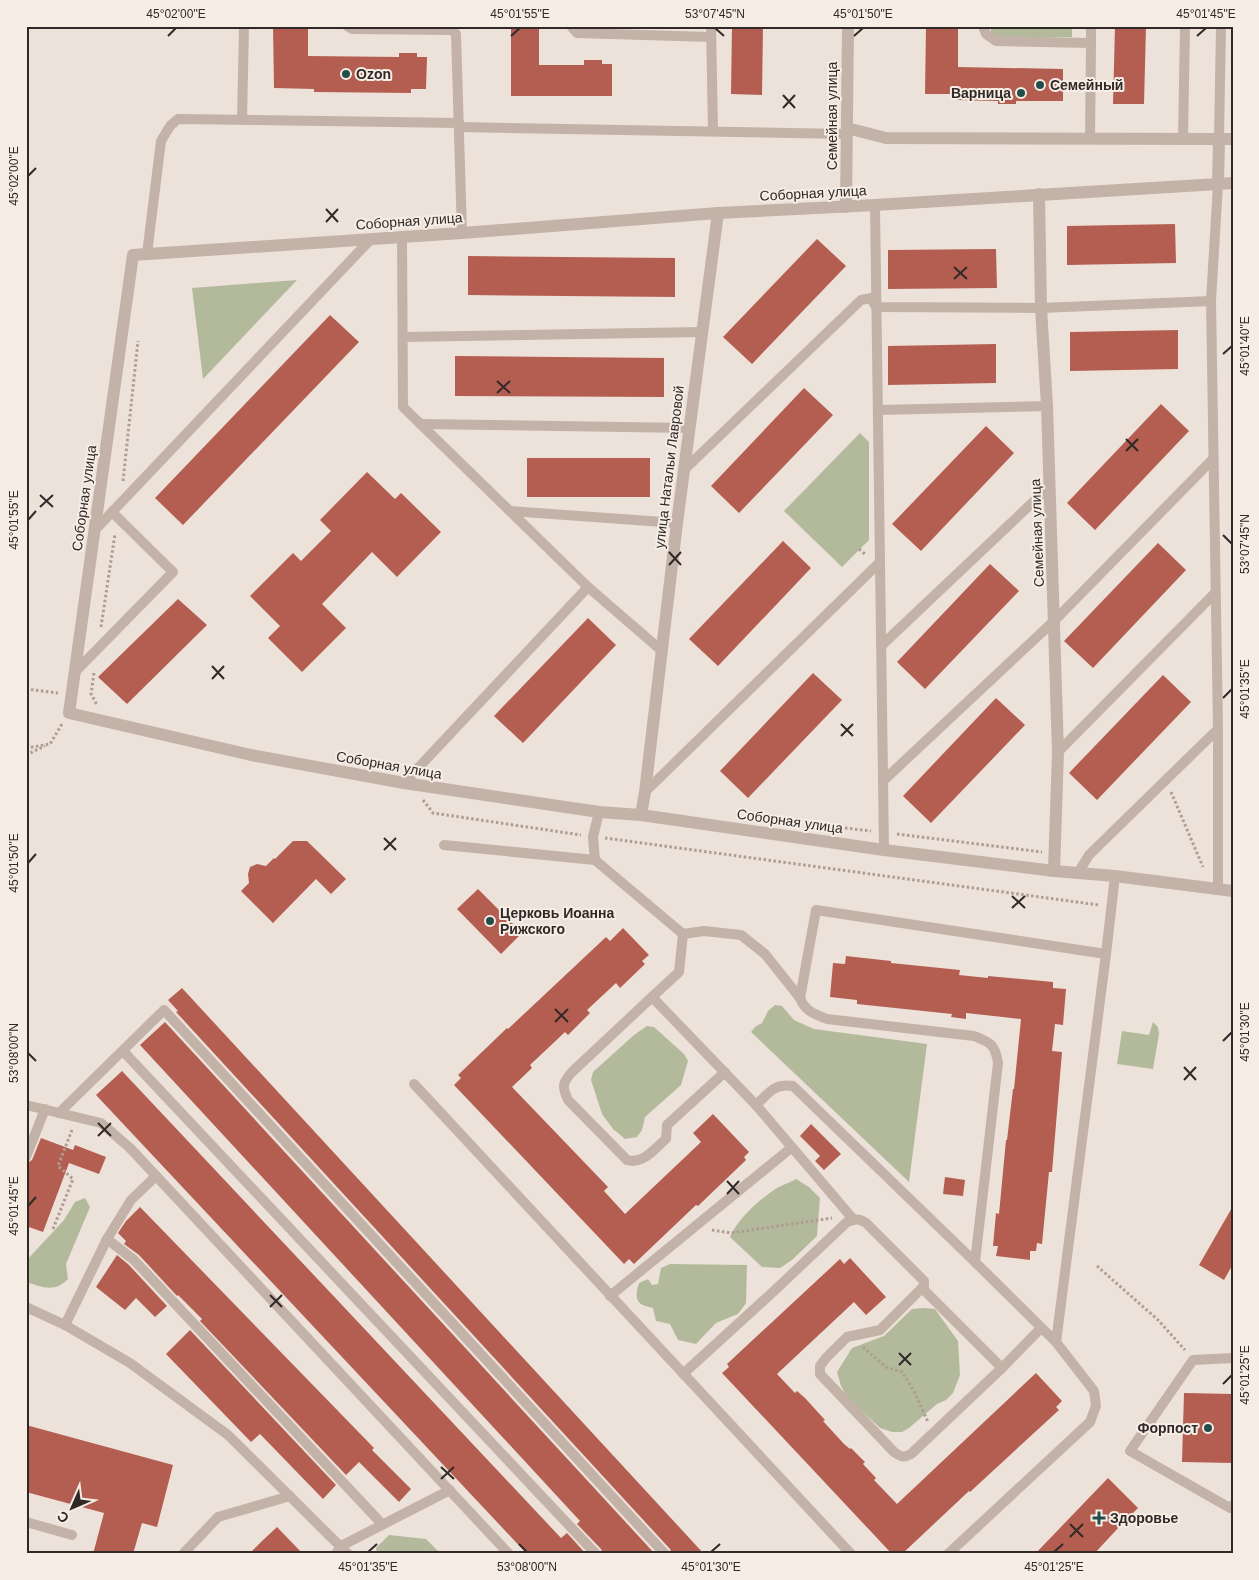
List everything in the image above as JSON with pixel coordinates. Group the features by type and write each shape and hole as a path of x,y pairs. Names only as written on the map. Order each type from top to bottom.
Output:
{"street":[{"name":"Семейная улица","path":"846,206 848,26"},
{"path":"847,131 886,138 1233,139"},
{"path":"1218,184 1219,139"},
{"name":"Соборная улица","path":"1233,183 718,213 462,233 133,255 69,713 251,755 408,784 599,812 641,815 884,850 1233,891"},
{"name":"Семейная улица","path":"1039,194 1041,308 1047,406 1058,752 1054,871"},
{"name":"улица Натальи Лавровой","path":"641,815 718,213"}],"lane":[{"path":"242,120 244,26"},
{"path":"347,26 352,29 449,28 457,35 462,233"},
{"path":"571,26 577,33 711,37"},
{"path":"711,26 712,131"},
{"path":"983,26 986,34 996,42 1091,43"},
{"path":"1090,139 1091,26"},
{"path":"1183,140 1184,26"},
{"path":"1219,139 1221,26"},
{"path":"147,254 161,141 170,126 178,119 712,131 847,131"},
{"path":"1218,184 1211,300 1218,729 1218,889"},
{"path":"875,205 884,850"},
{"path":"402,237 403,407 588,587 662,651"},
{"path":"95,530 370,238"},
{"path":"684,470 861,300 871,298 876,307"},
{"path":"876,307 1041,308 1211,300"},
{"path":"403,337 702,332"},
{"path":"878,410 1047,406"},
{"path":"420,424 689,428"},
{"path":"883,781 1055,620 1213,459"},
{"path":"881,646 1050,486"},
{"path":"510,511 677,523"},
{"path":"74,673 173,572 112,512"},
{"path":"645,792 880,562"},
{"path":"408,784 588,587"},
{"path":"1058,752 1215,593"},
{"path":"1078,873 1089,855 1218,729"},
{"path":"595,860 593,836 599,812"},
{"path":"444,844 595,860 683,934 704,931 741,935 765,954 800,998 802,1005 812,1013 827,1018 974,1036 990,1042 996,1050 998,1063 975,1262"},
{"path":"1056,1342 1115,876"},
{"path":"800,998 816,910 1106,954"},
{"path":"683,934 679,972 572,1072 564,1081 564,1091 568,1100 627,1160 638,1161 645,1158 666,1138 667,1125 725,1072"},
{"path":"652,997 756,1105 853,1219"},
{"path":"59,1113 164,1010 665,1554"},
{"path":"123,1051 596,1554"},
{"path":"414,1084 851,1554"},
{"path":"756,1105 776,1087 784,1084 793,1086 1056,1342 1094,1391 1096,1406 1090,1422 948,1554"},
{"path":"26,1105 101,1124 130,1148 509,1554"},
{"path":"26,1157 46,1109"},
{"path":"610,1296 791,1148"},
{"path":"65,1325 107,1239 130,1200 156,1176"},
{"path":"683,1374 774,1292 847,1222 853,1219 861,1219 866,1223 924,1281 924,1286 880,1330 847,1337 820,1366 820,1374 901,1457 911,1454 933,1434 1041,1328"},
{"path":"107,1239 134,1260 382,1524"},
{"path":"922,1288 1002,1368"},
{"path":"26,1307 65,1325 130,1363 228,1435 342,1551 382,1524 450,1490"},
{"path":"1232,1508 1130,1451 1194,1360 1233,1358"},
{"path":"183,1554 218,1517 290,1496"},
{"path":"26,1522 72,1535"}],"path":[{"path":"26,689 72,694"},
{"path":"26,755 50,744 69,713"},
{"path":"26,748 50,744"},
{"path":"408,784 433,813 1112,907"},
{"path":"53,1229 73,1179 58,1166 77,1118"},
{"path":"696,1226 731,1234 833,1218 842,1227"},
{"path":"1098,1266 1158,1320 1194,1360"},
{"path":"858,1335 861,1345 886,1367 902,1372 914,1391 933,1434"}],"green space":[{"path":"991,26 1072,26 1072,37 991,37"},
{"path":"297,280 203,379 192,288"},
{"path":"860,433 869,442 869,540 842,567 784,511"},
{"path":"775,1005 782,1006 794,1020 814,1029 927,1044 909,1182 751,1032 762,1023 768,1011"},
{"path":"1153,1022 1158,1027 1159,1034 1153,1069 1117,1064 1122,1031 1149,1035"},
{"path":"647,1026 654,1027 684,1054 688,1061 681,1085 645,1117 642,1130 637,1137 625,1139 613,1129 602,1114 591,1080 593,1072 634,1035"},
{"path":"796,1179 809,1187 820,1198 817,1236 792,1260 780,1268 762,1267 730,1237 743,1217 755,1205 777,1188"},
{"path":"85,1198 90,1207 66,1264 68,1279 58,1286 48,1288 26,1282 26,1261 64,1220 75,1202"},
{"path":"670,1264 747,1265 746,1303 738,1314 716,1323 696,1344 678,1340 670,1324 656,1321 653,1308 640,1303 637,1297 639,1283 648,1279 652,1285 658,1284 661,1268"},
{"path":"912,1309 935,1309 958,1341 960,1375 953,1393 946,1400 937,1404 909,1428 902,1432 892,1432 880,1428 847,1397 837,1372 852,1348 884,1336"},
{"path":"389,1535 426,1539 441,1554 377,1554 376,1548"}],"building":[{"path":"273,26 308,26 308,56 399,57 399,53 417,53 417,57 427,57 426,89 411,89 411,93 314,92 314,89 274,88"},
{"path":"511,26 539,26 539,65 584,65 584,60 602,60 602,64 612,64 612,96 511,96"},
{"path":"732,26 763,26 762,95 731,94"},
{"path":"926,26 958,26 958,67 1063,69 1063,101 1016,101 1016,104 998,104 998,101 955,100 955,94 925,94"},
{"path":"1115,26 1146,26 1144,104 1113,104"},
{"path":"1175,224 1176,263 1067,265 1067,226"},
{"path":"817,239 846,266 752,364 723,337"},
{"path":"996,249 997,288 888,289 888,250"},
{"path":"468,256 675,258 675,297 468,295"},
{"path":"330,315 359,342 183,525 155,498"},
{"path":"1178,330 1178,369 1070,371 1070,332"},
{"path":"996,344 996,383 888,385 888,346"},
{"path":"455,356 664,358 664,397 455,396"},
{"path":"804,388 833,415 739,513 711,486"},
{"path":"1161,404 1189,431 1095,530 1067,503"},
{"path":"986,426 1014,453 921,551 892,524"},
{"path":"527,458 650,458 650,497 527,497"},
{"path":"367,472 395,499 401,493 441,532 397,577 372,552 322,604 346,628 302,672 268,638 280,626 250,596 293,553 301,561 331,531 320,520"},
{"path":"783,541 811,568 718,666 689,639"},
{"path":"1158,543 1186,570 1093,668 1064,641"},
{"path":"990,564 1019,591 925,689 897,662"},
{"path":"178,599 207,625 127,704 98,677"},
{"path":"588,618 616,645 523,743 494,716"},
{"path":"813,673 842,700 748,798 720,771"},
{"path":"1163,675 1191,702 1097,800 1069,773"},
{"path":"996,698 1025,725 931,823 903,796"},
{"path":"293,841 307,841 346,879 331,894 316,879 273,923 241,891 249,883 248,874 250,867 257,864 266,866"},
{"name":"Церковь Иоанна Рижского","path":"478,889 522,933 501,954 457,909"},
{"path":"623,928 649,955 642,961 645,964 620,988 616,983 587,1010 590,1013 568,1035 565,1032 530,1065 532,1068 512,1087 608,1187 604,1191 625,1214 701,1142 693,1133 713,1114 749,1152 744,1157 746,1160 634,1264 629,1259 624,1264 454,1085 461,1078 458,1075 507,1028 606,937 610,941"},
{"path":"846,956 960,970 959,975 1053,982 1053,988 1066,989 1063,1025 1055,1024 1052,1051 1062,1052 1052,1172 1049,1172 1042,1244 1037,1243 1036,1251 1030,1251 1030,1260 996,1256 998,1246 993,1246 996,1213 999,1214 1021,1019 966,1013 966,1019 951,1017 952,1014 857,1004 857,1000 830,997 833,963 845,964"},
{"path":"182,988 704,1554 672,1554 670,1549 176,1012 178,1011 168,1000"},
{"path":"165,1022 655,1554 603,1554 601,1549 577,1524 580,1521 140,1045"},
{"path":"122,1071 561,1538 567,1533 586,1554 527,1554 96,1095"},
{"path":"811,1124 841,1154 824,1170 815,1161 820,1156 800,1136"},
{"path":"41,1138 73,1150 75,1145 106,1157 99,1174 69,1163 43,1232 26,1226 26,1164 32,1160"},
{"path":"945,1177 965,1180 963,1196 943,1194"},
{"path":"1233,1206 1233,1264 1224,1280 1199,1265"},
{"path":"140,1207 374,1448 372,1450 411,1489 399,1502 359,1462 346,1475 200,1321 202,1319 177,1296 139,1255 124,1244 126,1241 118,1233 126,1221"},
{"path":"117,1255 129,1265 167,1306 155,1317 136,1298 125,1310 96,1287"},
{"path":"850,1258 886,1297 866,1315 854,1302 777,1374 795,1393 797,1391 805,1398 844,1444 851,1448 865,1462 863,1464 876,1478 874,1480 897,1504 1036,1373 1062,1401 1056,1407 1059,1410 902,1554 892,1554 722,1373 729,1367 727,1364 840,1259 844,1264"},
{"path":"190,1330 336,1485 323,1499 260,1434 251,1442 166,1354"},
{"name":"Форпост","path":"1184,1393 1233,1394 1233,1463 1182,1462"},
{"path":"26,1425 173,1465 157,1527 142,1523 133,1554 93,1554 104,1513 26,1492"},
{"name":"Здоровье","path":"1108,1478 1138,1508 1094,1554 1035,1554"},
{"path":"277,1527 303,1554 249,1554 261,1542"}],"place":[{"name":"Ozon","path":"346,74"},
{"name":"Семейный","path":"1040,85"},
{"name":"Варница","path":"1021,93"},
{"name":"Церковь Иоанна Рижского","path":"490,921"},
{"name":"Форпост","path":"1208,1428"},
{"name":"Здоровье","path":"1099,1518"}]}
